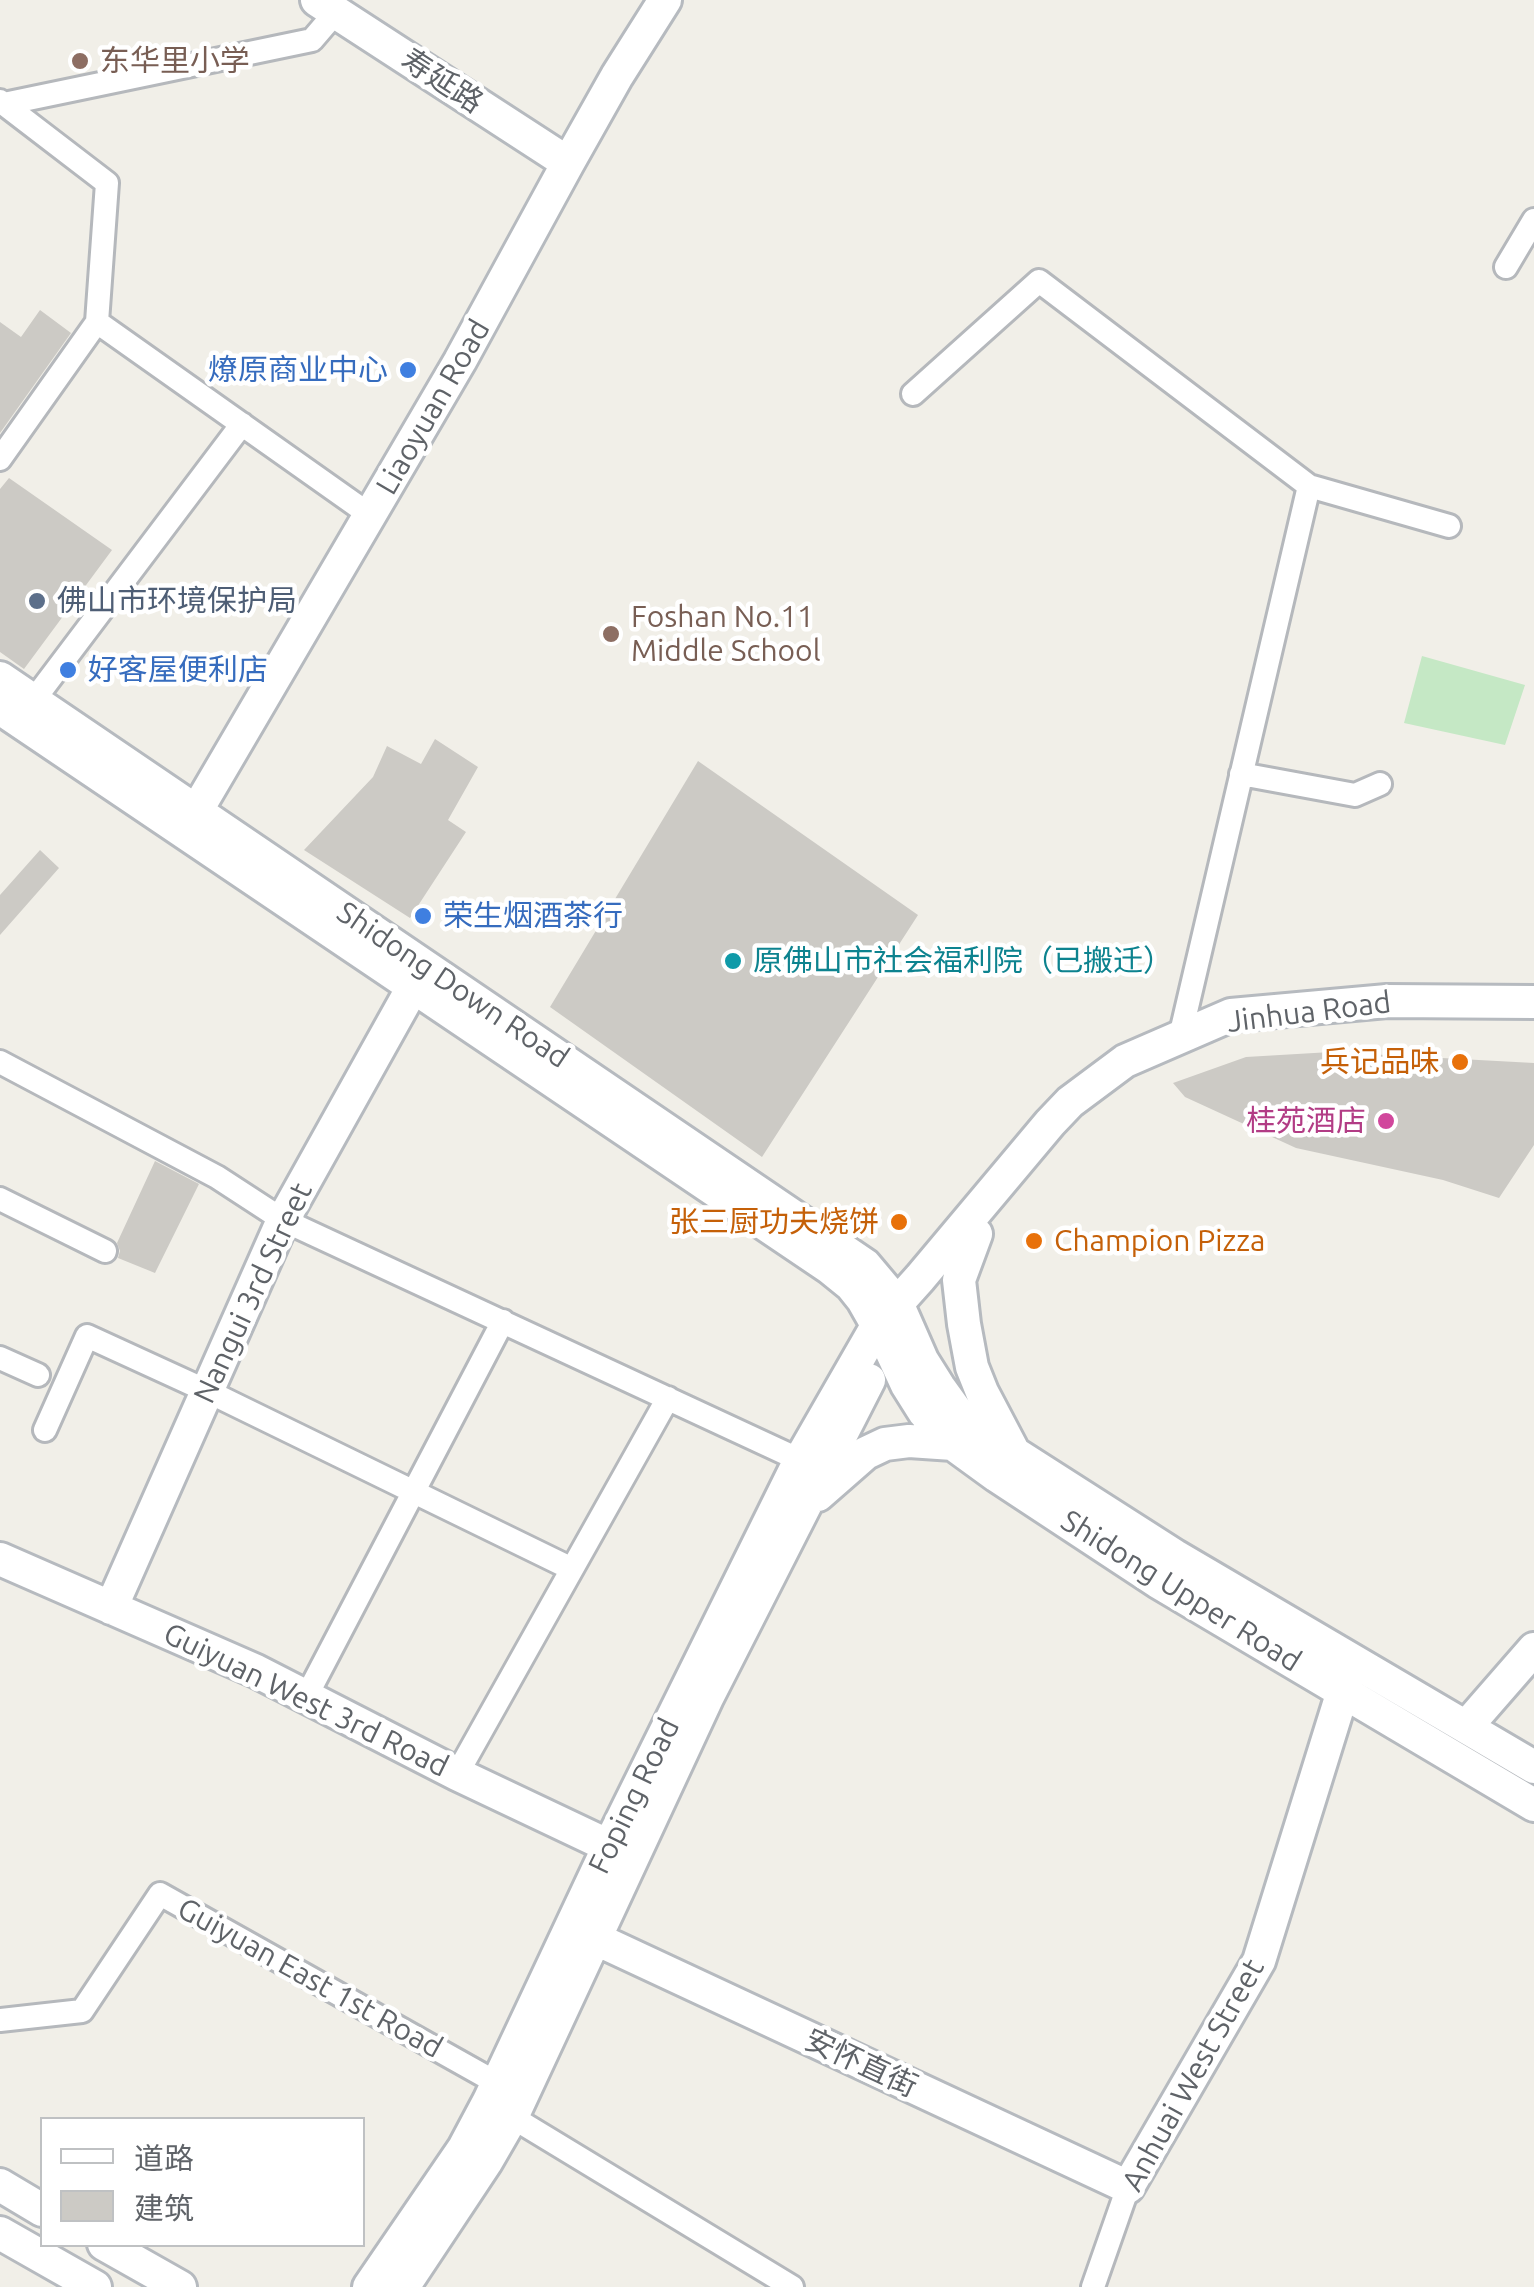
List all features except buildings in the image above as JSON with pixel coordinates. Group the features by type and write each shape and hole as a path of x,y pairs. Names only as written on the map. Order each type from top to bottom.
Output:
{"main road":[{"name":"Liaoyuan Road","path":"190,822 460,361 617,76 665,0"},
{"name":"寿延路","path":"326,6 568,163"},
{"name":"Shidong Down Road","path":"9,695 190,822 413,988 830,1268 892,1323"},
{"name":"Shidong Down Road","path":"190,822 845,1250 865,1265 892,1323"},
{"name":"Nangui 3rd Street","path":"112,1608 283,1220 413,988"},
{"name":"Jinhua Road","path":"892,1323 920,1278 1018,1159 1070,1102 1125,1061 1232,1015 1388,1000 1534,1002"},
{"name":"Jinhua Road","path":"892,1323 976,1234 1082,1110 1141,1066 1230,1030 1296,1021 1534,1018"},
{"path":"976,1234 959,1280 964,1324 972,1366 982,1392 1014,1453"},
{"name":"Shidong Upper Road","path":"892,1323 907,1385 924,1412 953,1444 1158,1582 1534,1804"},
{"name":"Shidong Upper Road","path":"892,1323 962,1419 993,1443 1174,1556 1534,1767"},
{"name":"Foping Road","path":"368,2287 464,2148 800,1460 892,1323"},
{"name":"Foping Road","path":"402,2287 512,2117 707,1698 892,1323"},
{"path":"804,1508 866,1453 885,1444 953,1444"},
{"name":"Guiyuan West 3rd Road","path":"0,1558 256,1670 457,1774 609,1846"},
{"path":"1466,1727 1534,1649"},
{"name":"Anhuai West Street","path":"1128,2187 1259,1961 1343,1691"},
{"name":"安怀直街","path":"594,1938 1128,2187"},
{"path":"0,2185 40,2209"},
{"path":"0,2233 96,2287"},
{"path":"109,2247 180,2287"}],"street":[{"path":"2,102 312,40 326,6"},
{"path":"0,460 97,322 107,184 2,102"},
{"path":"1506,268 1534,220"},
{"path":"913,394 1039,281 1309,486 1449,526"},
{"path":"97,322 370,515"},
{"path":"9,695 242,424"},
{"path":"1180,1037 1309,486"},
{"path":"1241,774 1355,795 1380,784"},
{"path":"0,1062 217,1177 283,1220 800,1460"},
{"path":"0,1199 104,1251"},
{"path":"306,1696 503,1322"},
{"path":"45,1430 87,1336 572,1570"},
{"path":"0,1358 38,1375"},
{"path":"457,1774 668,1398"},
{"name":"Guiyuan East 1st Road","path":"0,2020 82,2011 160,1894 497,2083"},
{"path":"512,2117 792,2287"},
{"name":"Anhuai West Street","path":"1093,2287 1128,2187"}],"green space":[{"path":"1422,656 1525,685 1505,745 1404,723"}],"place":[{"name":"东华里小学","path":"80,61"},
{"name":"燎原商业中心","path":"408,370"},
{"name":"佛山市环境保护局","path":"37,601"},
{"name":"Foshan No.11 Middle School","path":"611,634"},
{"name":"好客屋便利店","path":"68,670"},
{"name":"荣生烟酒茶行","path":"423,916"},
{"name":"原佛山市社会福利院（已搬迁）","path":"733,961"},
{"name":"兵记品味","path":"1460,1062"},
{"name":"桂苑酒店","path":"1386,1121"},
{"name":"张三厨功夫烧饼","path":"899,1222"},
{"name":"Champion Pizza","path":"1034,1241"}]}
